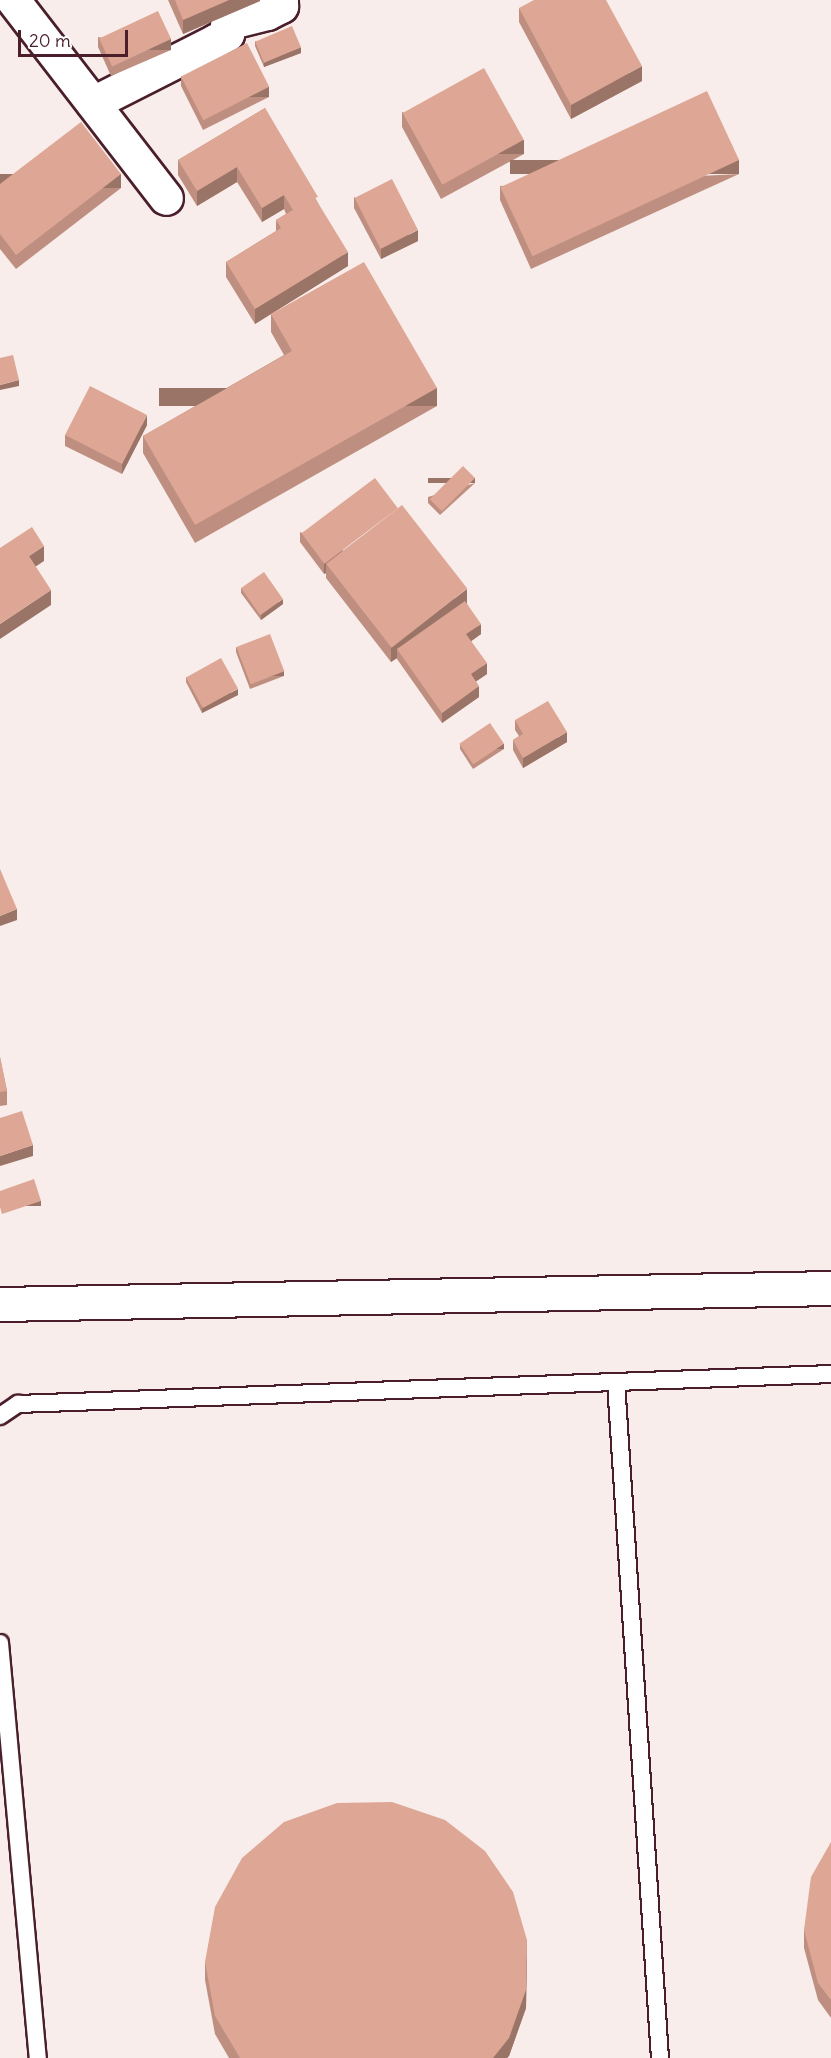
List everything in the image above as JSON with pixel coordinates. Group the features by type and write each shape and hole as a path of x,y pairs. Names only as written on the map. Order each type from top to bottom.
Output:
{"street":[{"path":"13,0 166,198"},
{"path":"93,104 227,34 227,26 235,21 267,13 281,6 282,0"},
{"path":"0,1304 831,1288"}],"lane":[{"path":"0,1416 18,1404 831,1374"},
{"path":"616,1382 660,2058"},
{"path":"0,1643 38,2058"}],"building":[{"path":"175,0 229,0 183,20"},
{"path":"534,0 606,0 642,66 571,105 519,8"},
{"path":"158,11 171,39 112,67 99,38"},
{"path":"292,26 301,47 264,63 255,42"},
{"path":"247,43 269,87 203,120 181,77"},
{"path":"484,68 524,140 442,185 403,113"},
{"path":"707,91 739,160 532,256 500,187"},
{"path":"265,108 348,252 255,309 226,262 281,228 276,220 293,210 284,195 262,208 237,167 197,191 178,160"},
{"path":"81,122 121,174 16,255 0,234 0,184"},
{"path":"392,179 418,230 380,249 355,198"},
{"path":"364,262 437,388 195,525 143,436 292,351 271,314"},
{"path":"13,355 19,380 0,385 0,358"},
{"path":"90,386 147,415 122,464 65,435"},
{"path":"463,466 475,478 442,511 430,499"},
{"path":"375,478 398,508 324,564 302,533"},
{"path":"402,505 467,589 392,648 326,564"},
{"path":"32,527 44,546 29,556 51,590 0,624 0,548"},
{"path":"264,572 283,599 260,615 241,588"},
{"path":"465,601 481,624 466,634 487,663 471,674 479,686 442,713 397,649"},
{"path":"270,634 284,671 251,684 236,647"},
{"path":"221,658 238,689 203,708 186,677"},
{"path":"548,701 567,732 523,758 513,740 523,734 515,720"},
{"path":"490,723 504,744 473,764 459,744"},
{"path":"0,869 17,909 0,916"},
{"path":"0,1057 7,1091 0,1092"},
{"path":"22,1111 33,1145 0,1156 0,1118"},
{"path":"34,1179 41,1201 2,1214 0,1191"},
{"path":"392,1802 445,1820 485,1851 513,1892 527,1940 526,1990 509,2038 493,2058 240,2058 215,2016 205,1962 215,1907 242,1858 284,1822 337,1803"},
{"path":"831,1842 831,2000 818,1983 804,1930 811,1877"}]}
